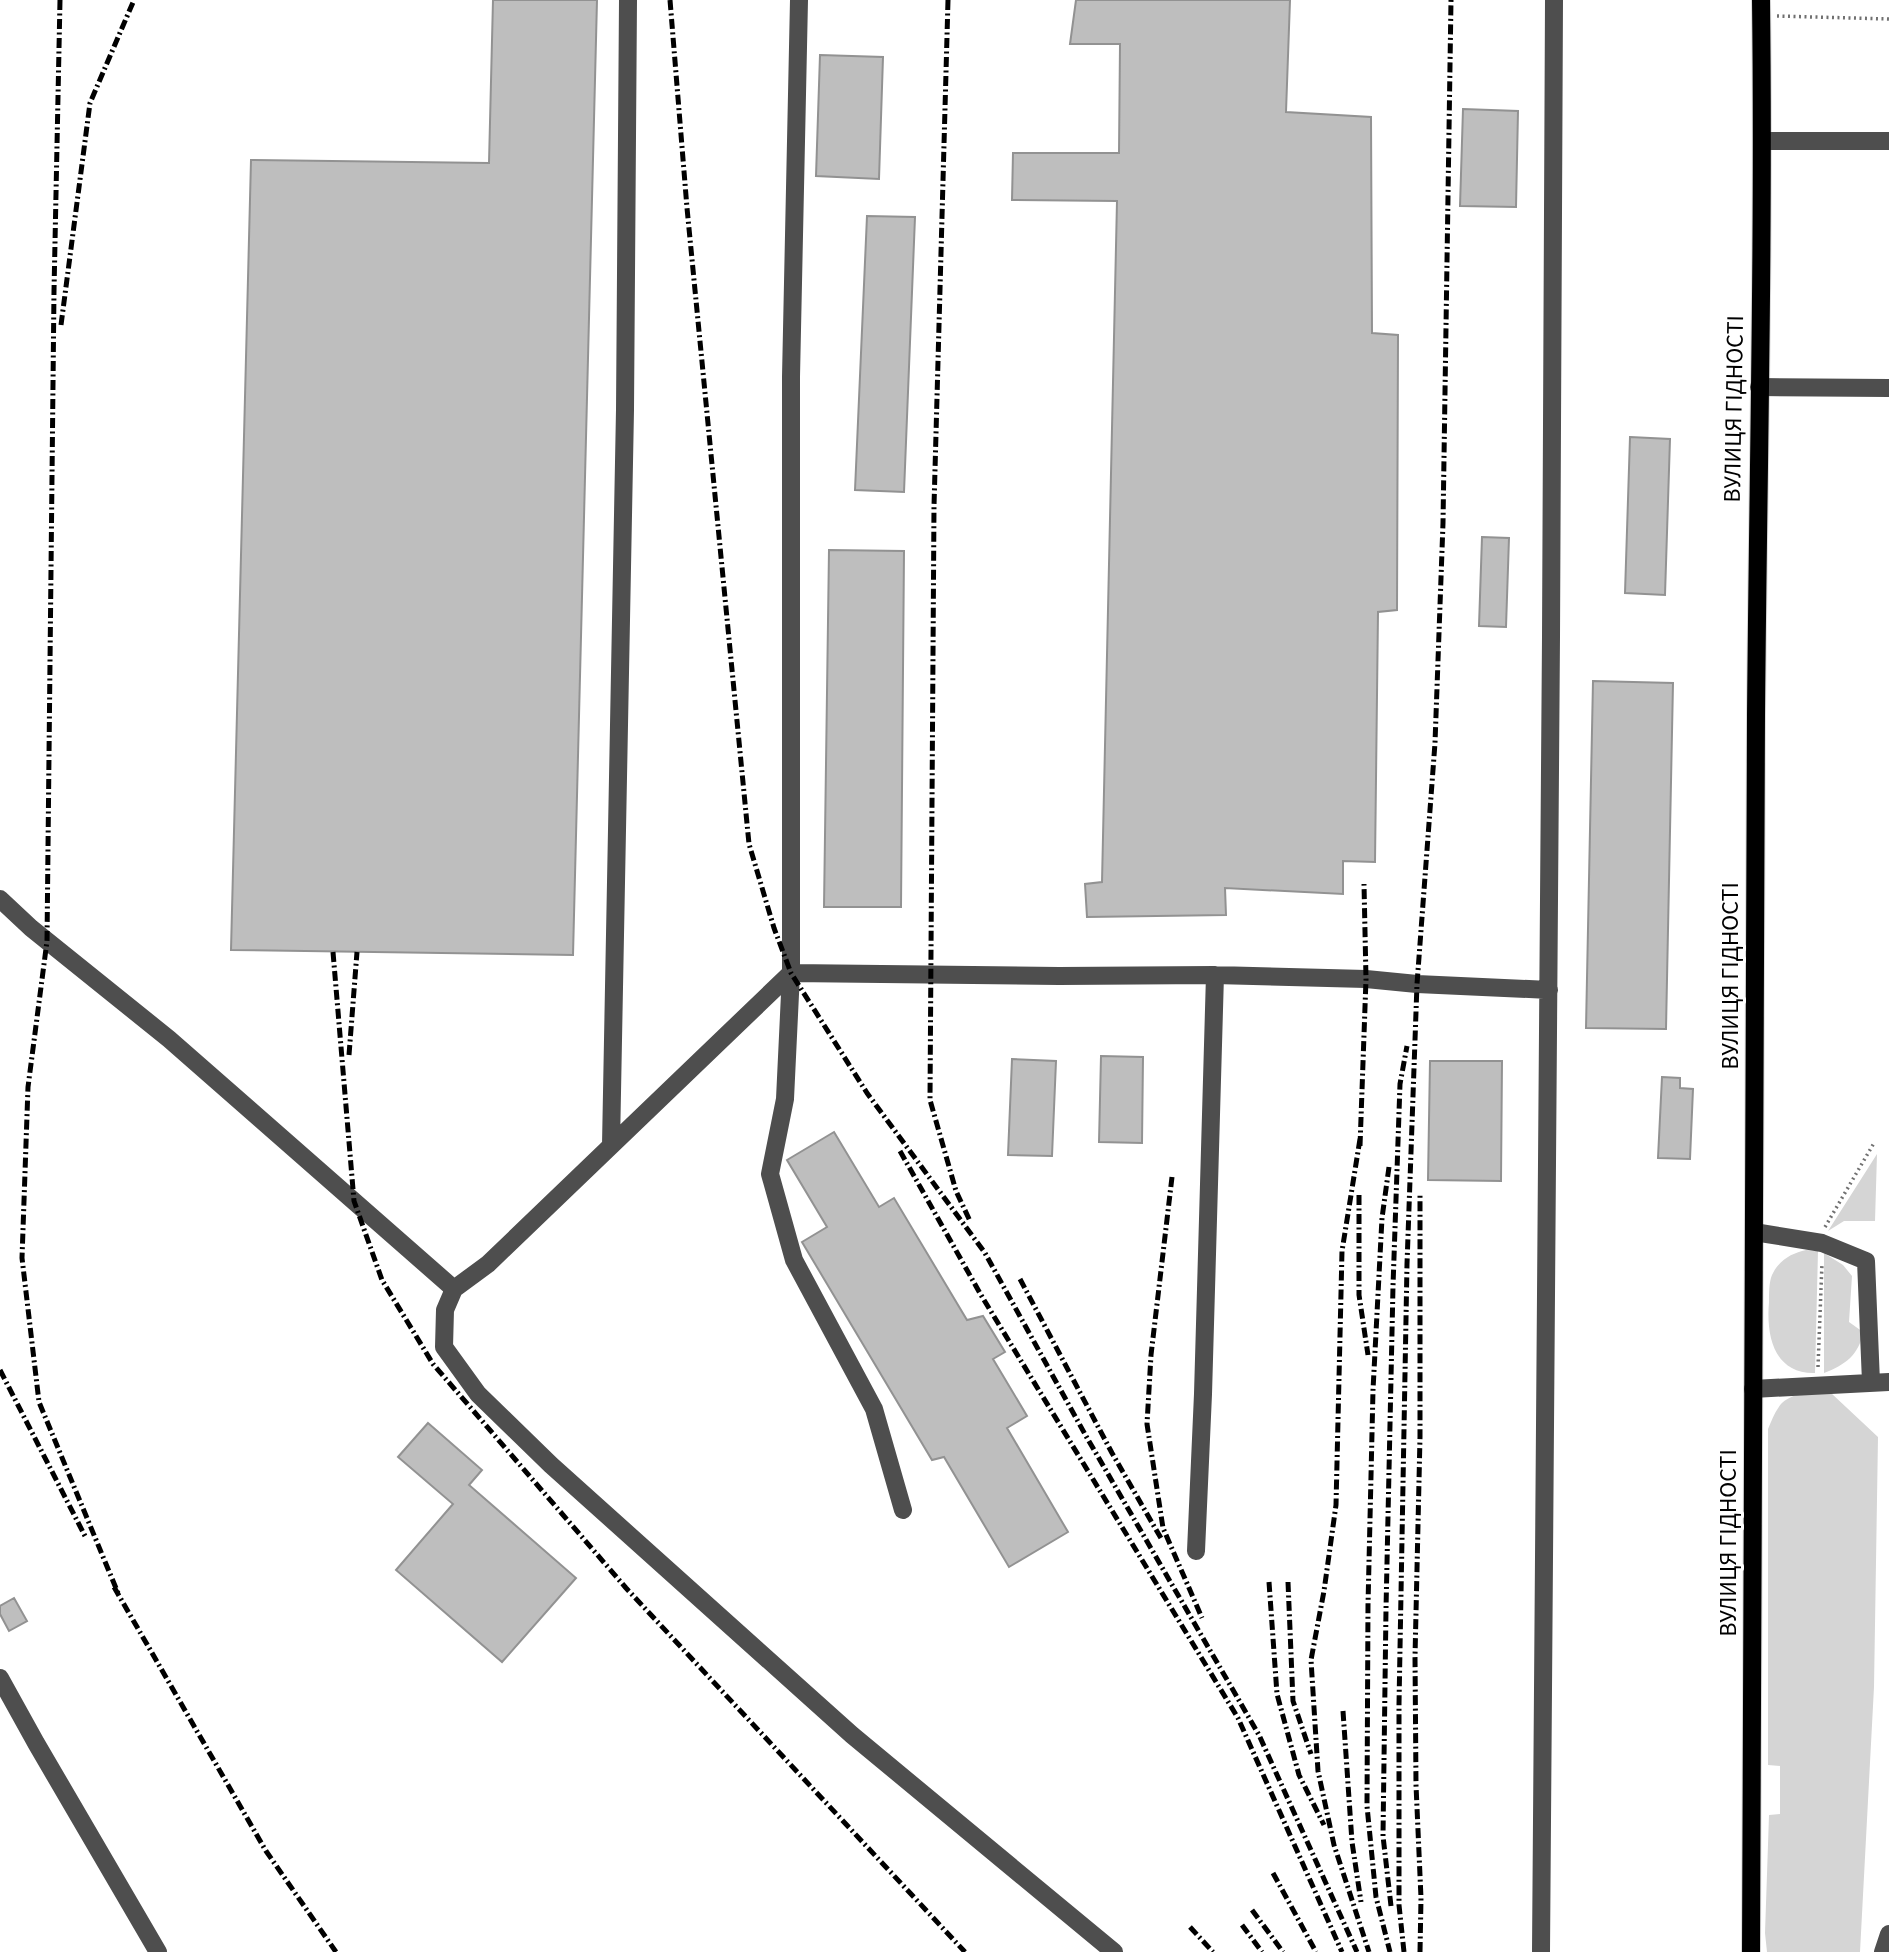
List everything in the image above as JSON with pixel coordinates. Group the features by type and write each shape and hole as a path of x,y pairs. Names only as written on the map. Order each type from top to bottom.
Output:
{"main road":[{"name":"ВУЛИЦЯ ГІДНОСТІ","path":"1751,1952 1761,8"}],"street":[{"path":"611,1145 625,410 628,0"},
{"path":"799,0 791,377 791,973 785,1099 770,1174 794,1260 874,1409 903,1510"},
{"path":"1541,1952 1554,0"},
{"path":"1762,141 1889,141"},
{"path":"1759,387 1880,388 1889,372"},
{"path":"0,899 31,928 169,1039 454,1289"},
{"path":"1114,1952 852,1735 551,1465 478,1394 444,1347 445,1310 454,1289 488,1264 791,973 1216,975 1366,979 1549,990"},
{"path":"1196,1551 1216,975"},
{"path":"1753,1389 1880,1382 1866,1261 1822,1243 1754,1232"},
{"path":"0,1678 158,1952"},
{"path":"1883,1952 1889,1934"}],"path":[{"path":"1761,8 1889,19"},
{"path":"1822,1232 1874,1143"},
{"path":"1818,1385 1822,1254"}],"shaded area":[{"path":"1877,1154 1875,1221 1844,1221 1828,1231"},
{"path":"1806,1250 1818,1251 1815,1373 1801,1372 1782,1360 1771,1340 1768,1315 1772,1275 1786,1258"},
{"path":"1824,1253 1843,1265 1852,1276 1849,1322 1863,1332 1858,1347 1850,1358 1824,1373"},
{"path":"1812,1390 1831,1393 1878,1437 1874,1687 1860,1952 1767,1952 1765,1933 1769,1815 1780,1814 1780,1766 1768,1765 1768,1429 1783,1402"}],"building":[{"path":"493,0 597,0 573,955 231,950 251,160 489,163"},
{"path":"1076,0 1290,0 1286,112 1371,117 1372,333 1398,335 1397,610 1378,612 1375,862 1343,861 1343,894 1225,888 1226,915 1087,917 1085,884 1102,882 1117,201 1012,200 1013,153 1119,153 1120,44 1070,44"},
{"path":"820,55 883,57 879,179 816,176"},
{"path":"1463,109 1518,111 1516,207 1460,206"},
{"path":"867,216 915,217 904,492 855,490"},
{"path":"1630,437 1670,439 1665,595 1625,593"},
{"path":"1482,537 1509,538 1506,627 1479,626"},
{"path":"829,550 904,551 901,907 824,907"},
{"path":"1593,681 1673,683 1666,1029 1586,1028"},
{"path":"1101,1056 1143,1057 1142,1143 1099,1142"},
{"path":"1012,1059 1056,1061 1052,1156 1008,1155"},
{"path":"1430,1061 1502,1061 1501,1181 1428,1180"},
{"path":"1662,1077 1680,1078 1680,1088 1693,1089 1690,1159 1658,1158"},
{"path":"834,1132 879,1207 894,1198 967,1320 983,1316 1005,1352 993,1359 1027,1416 1007,1428 1068,1532 1009,1567 944,1457 932,1460 802,1242 827,1227 787,1160"},
{"path":"428,1423 482,1470 469,1485 576,1578 502,1662 396,1570 453,1504 398,1457"},
{"path":"14,1598 27,1621 9,1631 0,1614 0,1606"}],"railway":[{"path":"60,0 47,941 28,1087 22,1258 39,1402 118,1593"},
{"path":"61,325 90,103 134,0"},
{"path":"670,0 687,208 749,844 774,928 791,973 867,1093 985,1253 1086,1436 1259,1735 1357,1952"},
{"path":"948,0 934,506 930,1100 956,1191 970,1221"},
{"path":"1404,1952 1399,1905 1399,1704 1407,1264 1417,984 1435,743 1443,523 1451,0"},
{"path":"1360,1146 1366,979 1364,884"},
{"path":"333,952 354,1201 382,1280 433,1364 626,1588 965,1952"},
{"path":"349,1055 357,952"},
{"path":"1391,1906 1383,1836 1386,1609 1400,1084 1407,1046"},
{"path":"1360,1139 1342,1251 1336,1505 1311,1660 1318,1771 1334,1845 1369,1952"},
{"path":"900,1151 981,1295 1238,1718 1342,1952"},
{"path":"1389,1167 1382,1218 1373,1390 1367,1806 1376,1897 1390,1952"},
{"path":"1172,1177 1151,1355 1147,1424 1163,1528 1202,1618"},
{"path":"1420,1193 1420,1437 1415,1657 1420,1952"},
{"path":"1359,1195 1359,1295 1368,1355"},
{"path":"1020,1279 1112,1453 1162,1540"},
{"path":"0,1370 86,1538"},
{"path":"1269,1582 1277,1694 1299,1775 1324,1825"},
{"path":"1288,1582 1293,1701 1311,1754"},
{"path":"114,1587 266,1851 336,1952"},
{"path":"1343,1711 1352,1842 1361,1902"},
{"path":"1273,1873 1316,1952"},
{"path":"1252,1910 1283,1952"},
{"path":"1242,1925 1262,1952"},
{"path":"1190,1927 1213,1952"}]}
